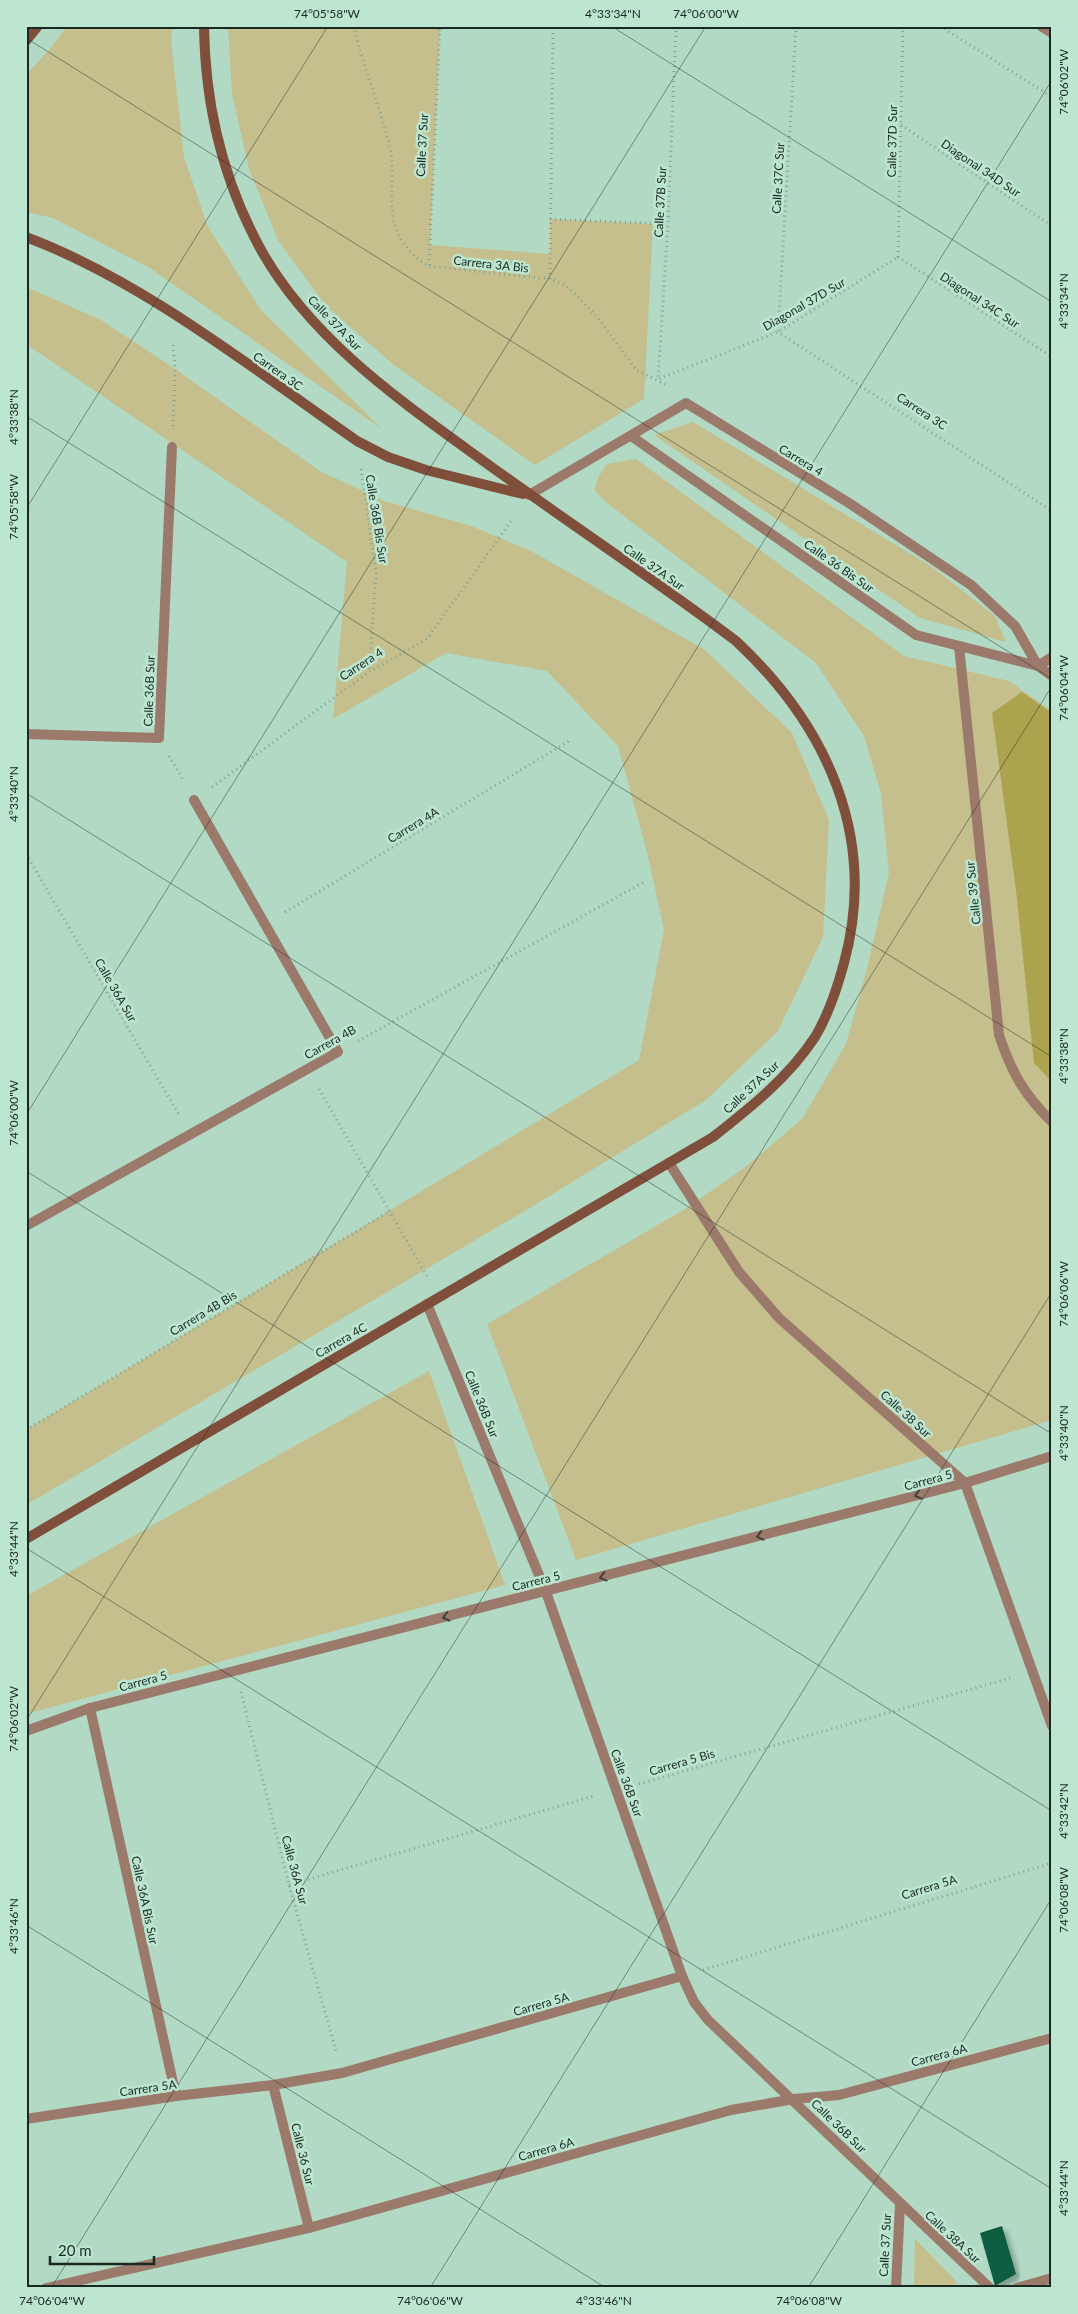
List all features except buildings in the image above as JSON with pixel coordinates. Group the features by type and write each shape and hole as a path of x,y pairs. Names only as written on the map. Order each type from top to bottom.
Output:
{"main road":[{"path":"26,41 38,26"},
{"name":"Calle 37A Sur","path":"204,26 208,93 219,145 236,197 260,249 296,301 333,341 376,380 529,495 714,625 753,657 790,701 819,746 842,795 851,837 855,886 850,940 836,994 815,1037 784,1075 713,1137 669,1163"},
{"name":"Carrera 3C","path":"26,237 66,252 106,272 177,317 357,441 388,457 426,470 529,495"},
{"name":"Carrera 4C","path":"26,1540 669,1163"}],"street":[{"path":"1041,26 1052,33"},
{"path":"529,495 686,403"},
{"name":"Carrera 4","path":"686,403 849,503 971,585 1016,626 1038,666"},
{"name":"Calle 36 Bis Sur","path":"631,436 916,634 1038,666 1052,676"},
{"name":"Calle 36B Sur","path":"159,738 172,447"},
{"name":"Calle 39 Sur","path":"959,646 999,1035 1009,1066 1020,1085 1036,1107 1052,1122"},
{"path":"1038,666 1052,657"},
{"path":"26,734 159,738"},
{"path":"194,800 338,1052"},
{"name":"Carrera 4B","path":"26,1226 338,1052"},
{"name":"Calle 38 Sur","path":"669,1163 739,1272 779,1318 965,1483 1052,1726"},
{"name":"Calle 36B Sur","path":"428,1304 546,1592 682,1976 694,2002 708,2020 794,2099 900,2204"},
{"name":"Carrera 5","path":"26,1732 90,1708 965,1483 1052,1456"},
{"name":"Calle 36A Bis Sur","path":"90,1708 176,2096"},
{"name":"Carrera 5A","path":"26,2119 176,2096 273,2085 342,2073 682,1976"},
{"name":"Carrera 6A","path":"46,2288 309,2228 731,2110 794,2099 839,2095 1052,2038"},
{"name":"Calle 36 Sur","path":"273,2085 309,2228"},
{"name":"Calle 37 Sur","path":"896,2288 900,2204"},
{"name":"Calle 38A Sur","path":"900,2204 990,2288"},
{"path":"1017,2288 1052,2278"}],"path":[{"path":"354,26 360,56 390,148 394,220 399,235 417,260 429,266"},
{"name":"Calle 37 Sur","path":"429,266 440,26"},
{"path":"553,26 550,279 564,285 588,307 636,370 658,379 677,390 686,403"},
{"name":"Calle 37B Sur","path":"658,379 668,224 676,26"},
{"name":"Calle 37C Sur","path":"778,332 796,26"},
{"name":"Calle 37D Sur","path":"898,257 903,26"},
{"path":"940,26 1052,97"},
{"name":"Diagonal 34D Sur","path":"901,125 1052,226"},
{"path":"550,219 668,224"},
{"name":"Diagonal 37D Sur","path":"658,379 778,332 898,257"},
{"name":"Diagonal 34C Sur","path":"898,257 1052,357"},
{"name":"Carrera 3A Bis","path":"429,266 550,279"},
{"name":"Carrera 3C","path":"778,332 1052,511"},
{"path":"172,447 175,369 173,343"},
{"name":"Calle 36B Bis Sur","path":"361,468 376,571 369,672"},
{"name":"Carrera 4","path":"194,800 369,672 426,639 511,520"},
{"name":"Calle 36B Sur","path":"159,738 194,800"},
{"name":"Carrera 4A","path":"265,924 569,741"},
{"name":"Calle 36A Sur","path":"26,854 190,1135"},
{"name":"Carrera 4B","path":"338,1052 646,881"},
{"path":"308,1069 428,1278"},
{"name":"Carrera 4B Bis","path":"26,1430 390,1211"},
{"name":"Calle 36A Sur","path":"235,1670 289,1885 342,2073"},
{"name":"Carrera 5 Bis","path":"289,1885 1032,1672"},
{"name":"Carrera 5A","path":"682,1976 1052,1863"}],"shaded area":[{"path":"67,26 173,26 171,41 184,157 208,227 261,310 382,429 148,267 53,218 26,212 26,75 50,49"},
{"path":"228,26 440,26 430,245 550,254 550,219 653,224 644,399 535,465 395,366 325,305 278,240 249,169 232,94"},
{"path":"26,287 101,320 175,369 320,471 384,501 471,526 533,552 705,650 792,733 829,820 823,937 778,1031 706,1100 533,1206 26,1505 26,1430 639,1060 664,930 647,852 618,746 547,671 446,653 333,719 347,562 26,344"},
{"path":"693,422 932,567 995,616 1006,642 920,618 654,435"},
{"path":"636,459 904,656 1009,681 1052,711 1052,1420 576,1560 487,1324 687,1208 748,1165 802,1119 846,1044 867,969 889,873 881,794 864,736 816,663 607,503 594,490 599,476 607,464"},
{"path":"1022,692 1052,713 1052,1082 1034,1063 1016,890 992,713"},
{"path":"429,1371 505,1585 26,1714 26,1596"},
{"path":"915,2239 958,2283 942,2288 914,2288"}]}
